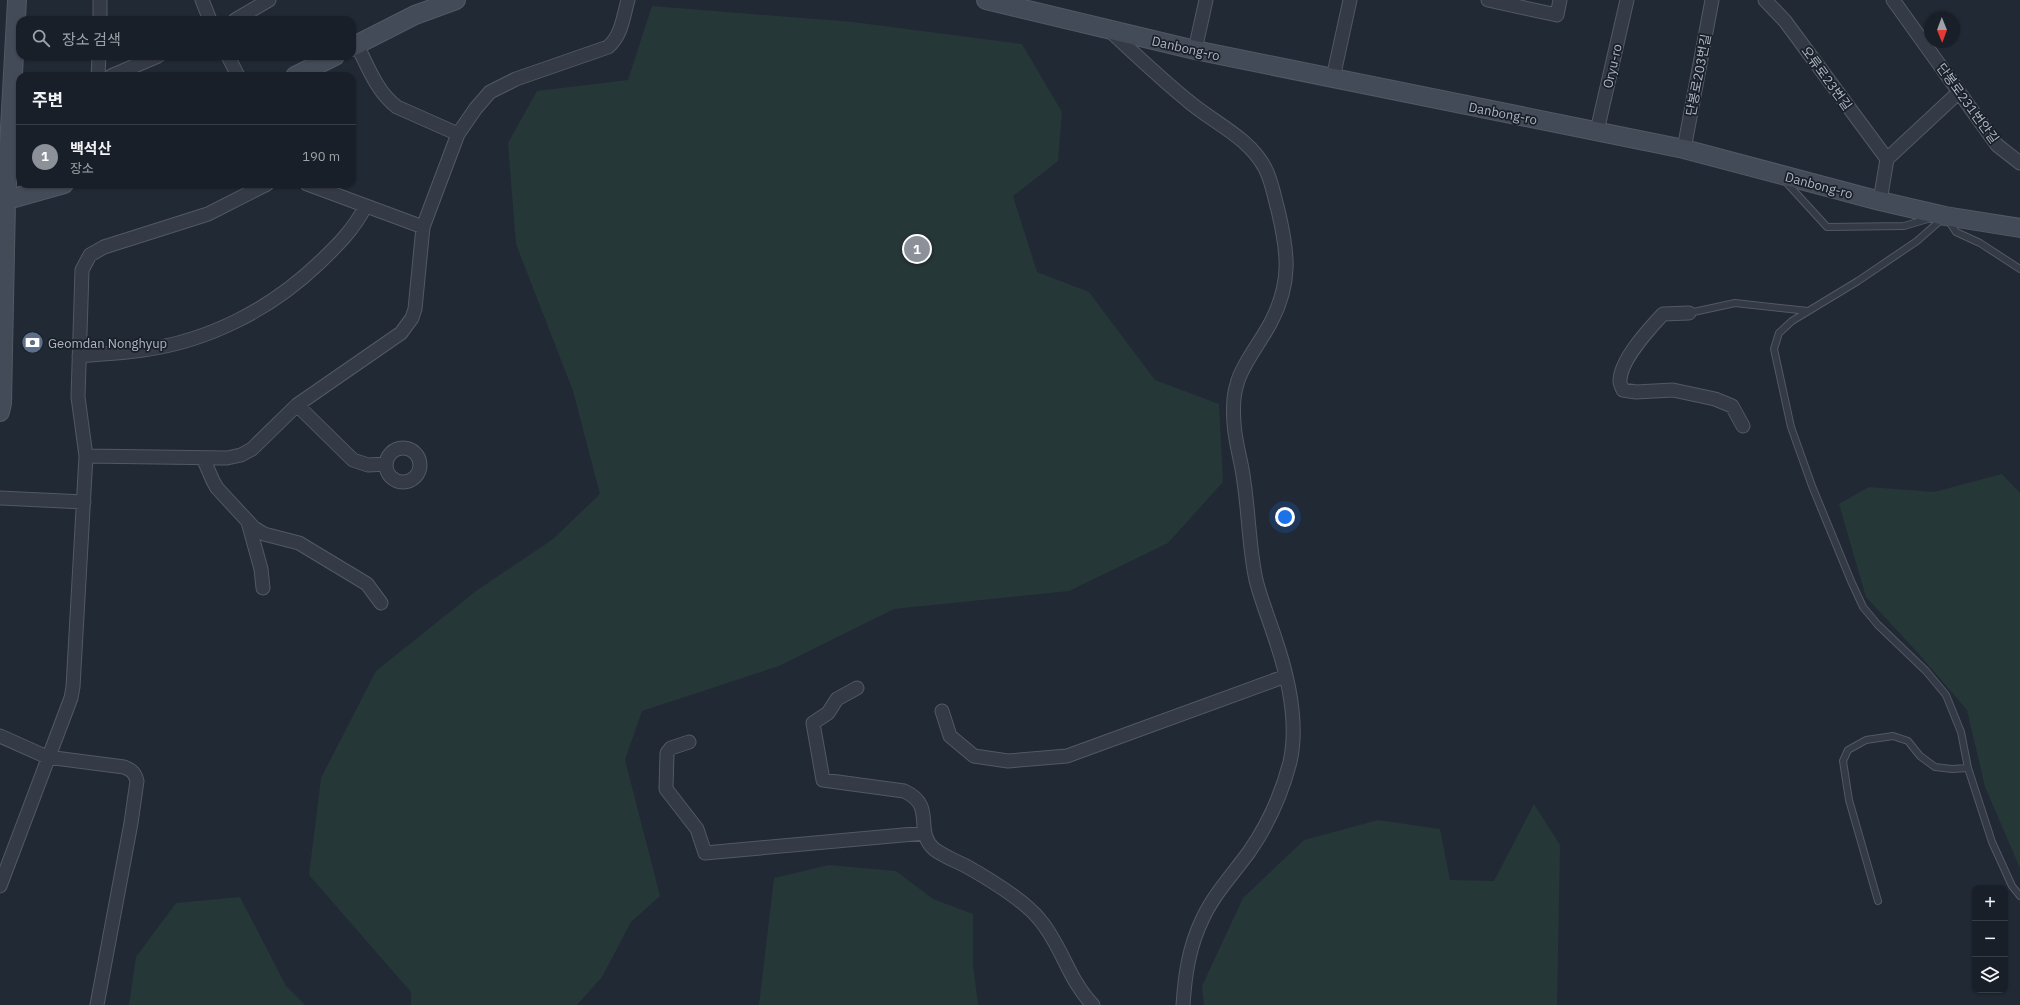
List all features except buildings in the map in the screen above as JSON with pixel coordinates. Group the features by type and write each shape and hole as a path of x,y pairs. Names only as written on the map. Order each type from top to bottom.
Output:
{"street":[{"path":"0,412 2,403 3,201 17,0"},
{"path":"100,0 100,16"},
{"path":"202,0 208,16"},
{"path":"242,16 269,0"},
{"path":"356,45 415,15 456,0"},
{"path":"86,456 227,458 247,452 297,404 401,333 412,318 416,304 423,227 458,134 476,108 490,92 516,79 608,47 615,41 619,34 628,0"},
{"name":"Danbong-ro","path":"986,0 1195,50 1684,149 1880,201 1942,215 2020,228"},
{"path":"1195,50 1206,0"},
{"path":"1333,78 1350,0"},
{"path":"1488,0 1557,15 1560,0"},
{"name":"Oryu-ro","path":"1597,131 1627,0"},
{"name":"단봉로203번길","path":"1684,149 1712,0"},
{"name":"오류로23번길","path":"1765,0 1786,21 1887,159"},
{"name":"단봉로231번안길","path":"1893,0 1997,145 2020,163"},
{"path":"1109,30 1188,102 1230,131 1256,154 1266,169 1273,189 1288,263 1285,284 1272,320 1237,382 1234,400 1234,424 1244,477 1256,578 1286,676 1293,729 1291,758 1285,780 1268,818 1251,850 1220,890 1202,918 1191,947 1187,965 1183,1005"},
{"path":"356,49 382,94 389,101 397,107 458,134"},
{"path":"98,72 99,60"},
{"path":"120,72 149,60"},
{"path":"230,60 236,72"},
{"path":"303,72 327,60"},
{"path":"1880,201 1887,159 1959,92"},
{"path":"3,201 50,188"},
{"path":"0,886 71,698 73,687 86,456 78,398 82,270 90,255 104,247 208,214 259,188"},
{"path":"317,188 365,207 423,227"},
{"path":"80,356 144,350 188,340 225,327 260,309 297,284 339,244 359,220 365,207"},
{"path":"1689,313 1663,314 1648,330 1634,348 1624,367 1619,381 1623,390 1636,392 1673,390 1715,399 1732,406 1743,426"},
{"path":"297,404 353,460 368,465 386,464"},
{"path":"203,458 215,485 254,528 264,534 299,543 367,584 381,603"},
{"path":"0,498 84,502"},
{"path":"248,522 261,569 263,588"},
{"path":"942,711 950,736 974,756 1008,761 1067,756 1286,676"},
{"path":"857,688 837,699 828,713 813,723 822,780 904,791 914,796 921,803 926,838 934,849 988,878 1040,919 1057,945 1081,990 1093,1005"},
{"path":"0,736 48,757 124,767 130,769 135,775 137,781 131,823 97,1005"},
{"path":"689,742 671,748 667,753 666,789 697,829 705,853 925,833"}],"lane":[{"path":"1779,174 1827,227 1904,226 1942,215"},
{"path":"1942,215 1956,232 1980,243 2020,269"},
{"path":"1942,215 1917,241 1858,281 1792,321 1779,333 1774,349 1791,427 1812,486 1851,581 1863,607 1878,625 1926,671 1946,695 1961,732 1968,768 1992,842 2012,886 2020,896"},
{"path":"1689,313 1735,303 1808,311"},
{"path":"1878,901 1849,800 1843,761 1848,750 1866,740 1893,736 1908,741 1920,756 1935,767 1952,769 1968,768"}],"shaded area":[{"path":"652,6 853,22 1022,44 1062,112 1058,161 1013,196 1037,272 1089,292 1155,380 1219,404 1223,482 1168,543 1069,591 894,609 779,666 642,711 625,760 660,896 631,922 602,977 577,1005 411,1005 411,992 309,875 321,778 376,671 476,591 553,539 600,494 573,391 516,244 508,143 537,91 628,80"},
{"path":"2002,474 2020,493 2020,868 1985,787 1967,710 1918,653 1866,597 1839,504 1869,487 1934,492"},
{"path":"1534,804 1560,845 1557,1005 1204,1005 1202,986 1243,898 1304,840 1378,820 1440,829 1450,880 1494,881"},
{"path":"829,865 896,871 933,899 973,914 973,965 978,1005 759,1005 774,878"},
{"path":"240,897 286,986 305,1005 129,1005 136,957 176,903"}],"place":[{"name":"백석산","path":"917,249"},
{"name":"Geomdan Nonghyup","path":"33,343"}]}
